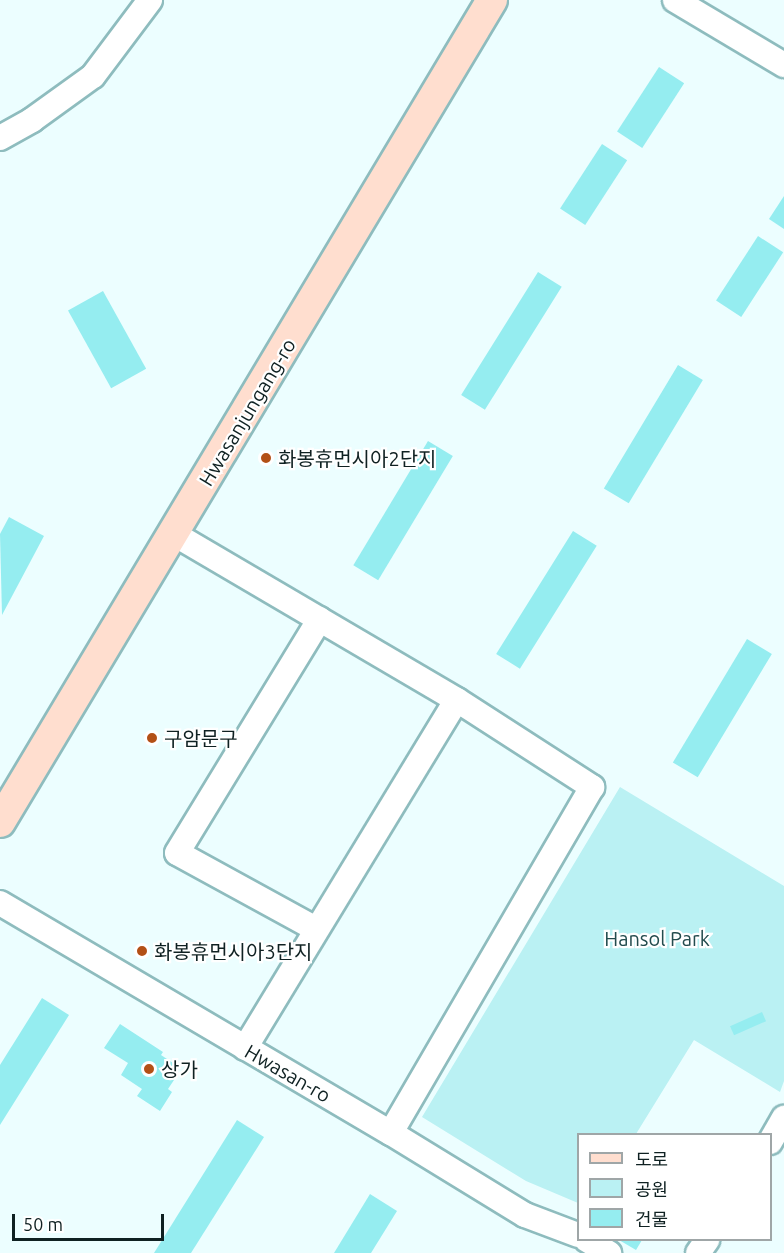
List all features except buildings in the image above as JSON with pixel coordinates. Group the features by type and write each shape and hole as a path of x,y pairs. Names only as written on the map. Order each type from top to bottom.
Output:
{"main road":[{"name":"Hwasanjungang-ro","path":"0,822 492,0"}],"street":[{"path":"0,138 32,120 93,76 150,0"},
{"path":"675,0 784,65"},
{"path":"174,534 456,700 592,787 391,1133"},
{"path":"316,929 177,853 320,619"},
{"path":"245,1048 456,700"},
{"name":"Hwasan-ro","path":"0,903 391,1133 525,1215 577,1234"},
{"path":"772,1140 784,1119"},
{"path":"590,1241 609,1253"}],"green space":[{"name":"Hansol Park","path":"620,787 784,886 784,1081 780,1092 694,1040 637,1133 577,1133 577,1203 526,1181 422,1117"}],"place":[{"name":"화봉휴먼시아2단지","path":"266,458"},
{"name":"구암문구","path":"152,738"},
{"name":"화봉휴먼시아3단지","path":"142,951"},
{"name":"상가","path":"149,1069"}]}
